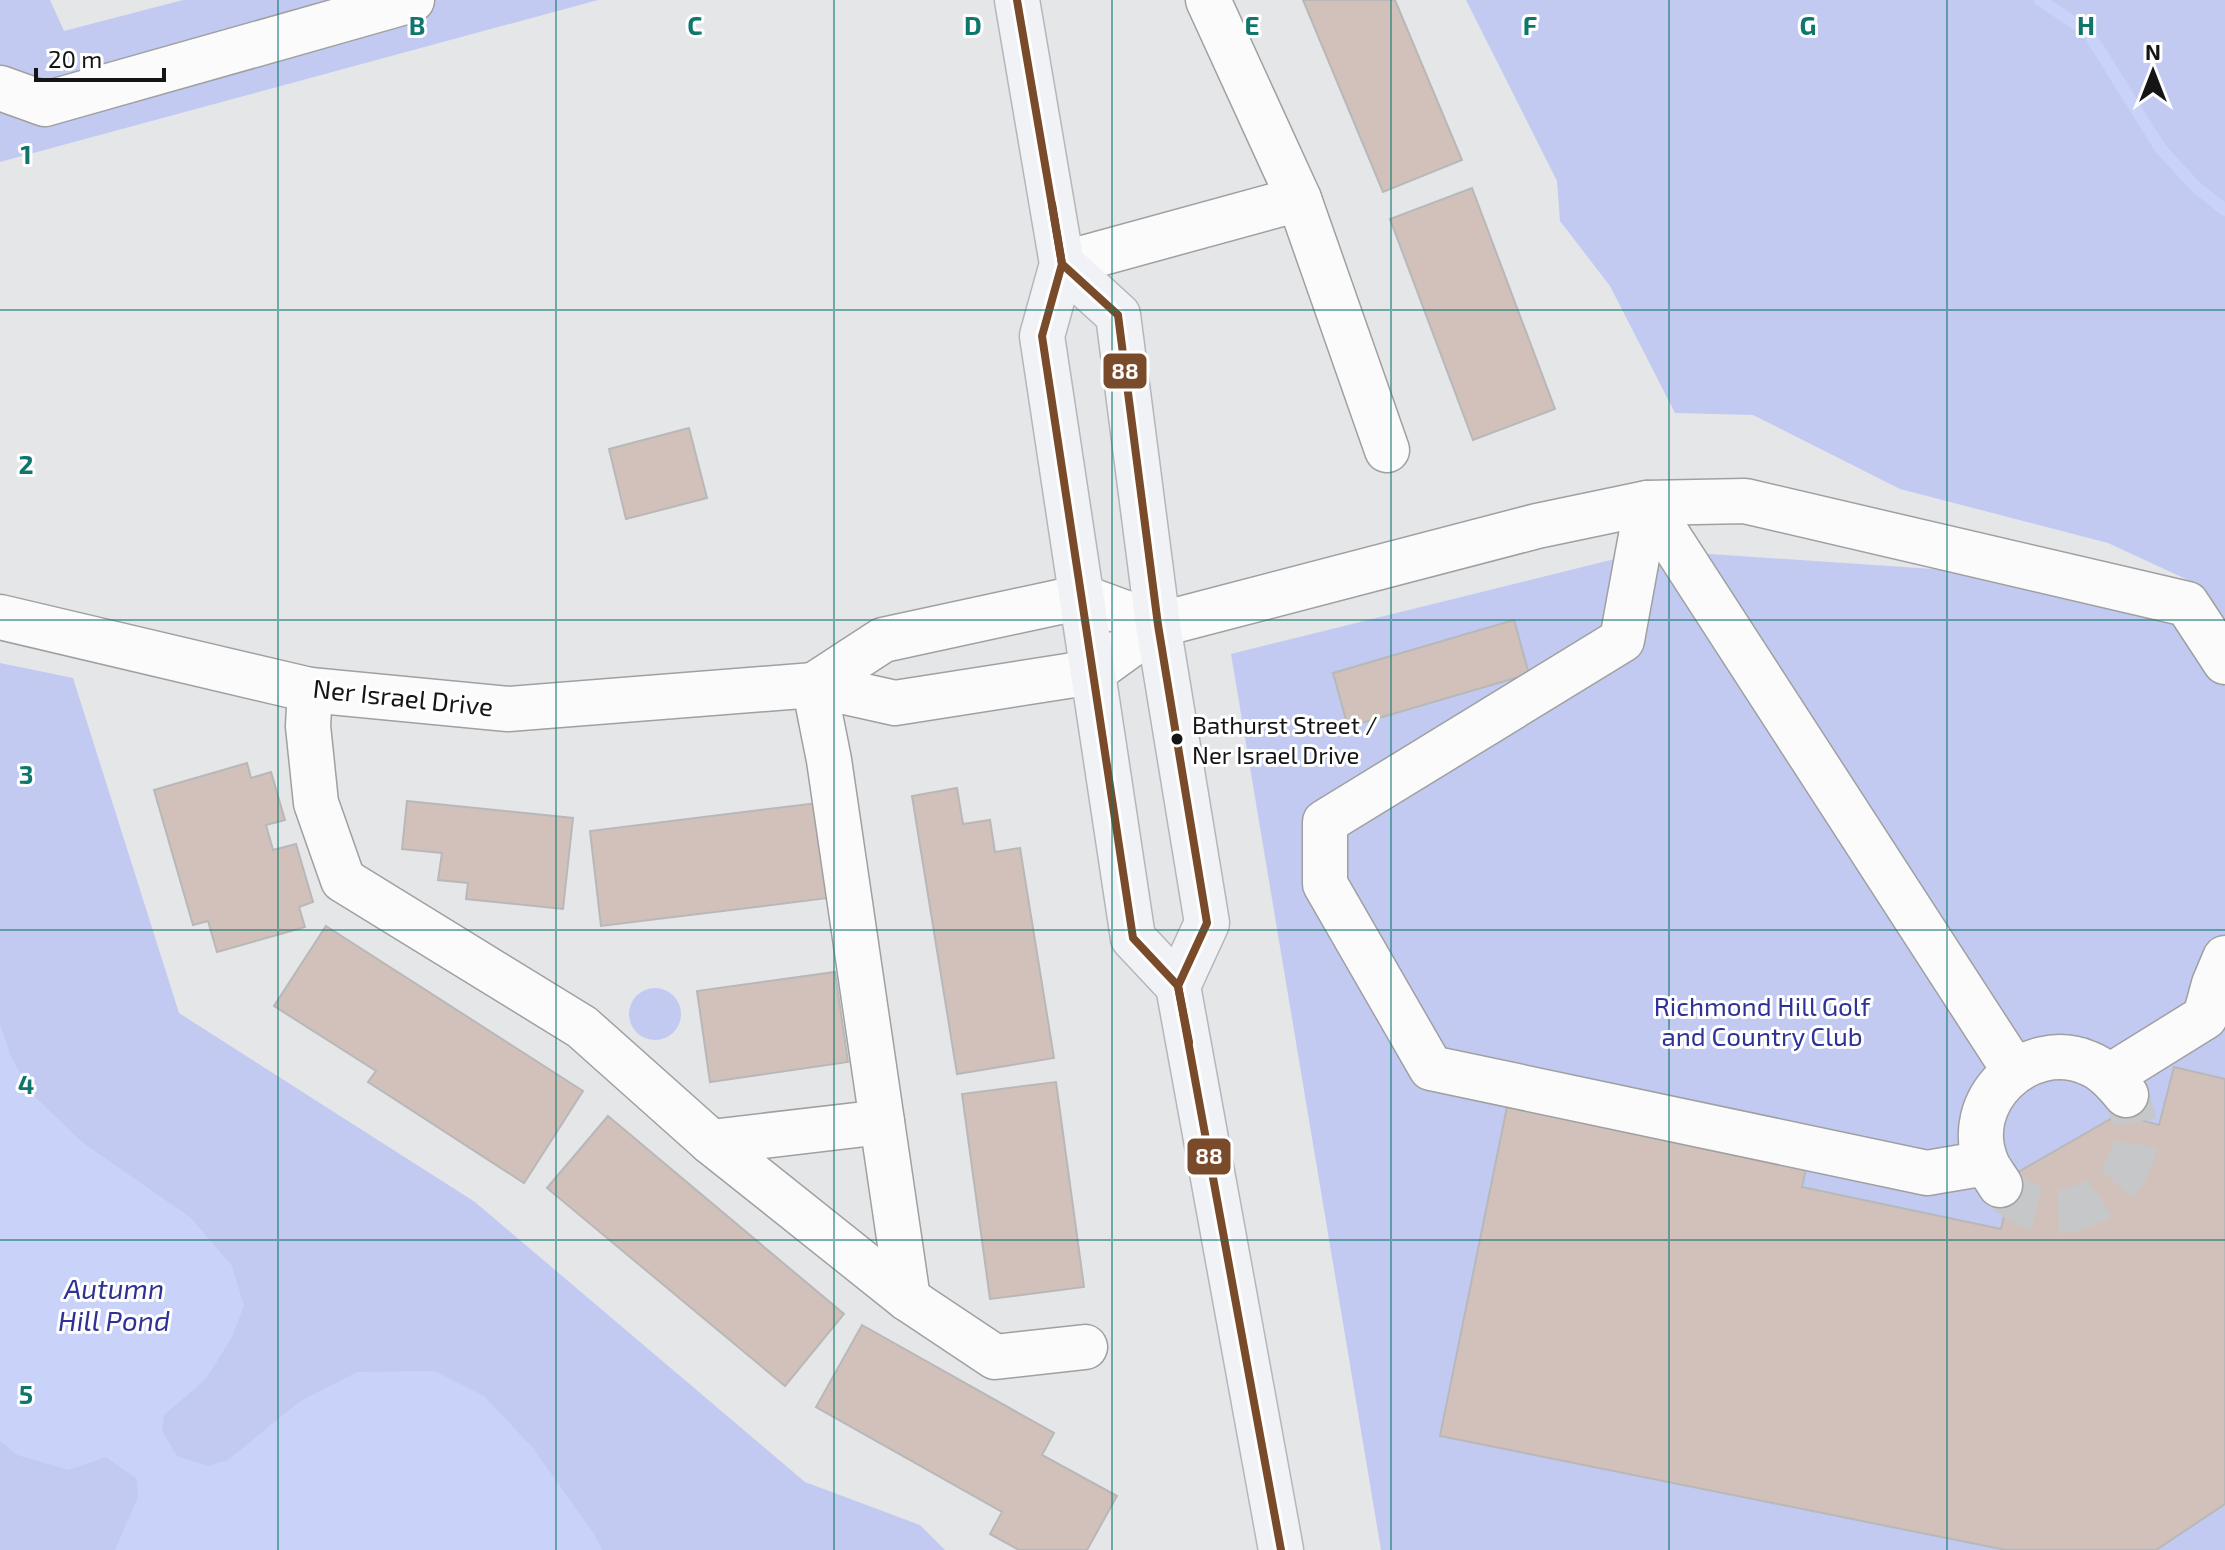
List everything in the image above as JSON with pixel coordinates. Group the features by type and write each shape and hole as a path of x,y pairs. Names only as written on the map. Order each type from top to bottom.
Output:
{"main road":[{"path":"1017,0 1062,264 1042,336 1133,938 1178,986 1281,1550"},
{"path":"1062,264 1118,315 1158,625 1207,923 1178,986"}],"street":[{"path":"0,88 45,104 412,0"},
{"path":"1208,0 1299,199 1387,450"},
{"path":"1062,264 1299,199"},
{"path":"1082,597 1158,625 1537,526 1647,503 1745,501 2187,604 2225,662"},
{"path":"1647,503 2014,1070"},
{"path":"1647,503 1622,640 1325,822 1325,884 1431,1068 1927,1173 1993,1174 1981,1138 1984,1111 1996,1088 2014,1070 2038,1059 2064,1057 2088,1063 2118,1086 2205,1017 2225,958"},
{"name":"Ner Israel Drive","path":"814,685 883,640 1082,597"},
{"name":"Ner Israel Drive","path":"0,617 310,690 508,709 814,685 895,703 1093,672 1158,625"},
{"path":"814,685 829,760 908,1299"},
{"path":"310,690 308,726 316,803 343,880 582,1027 711,1142 908,1299 995,1357 1085,1347"},
{"path":"711,1142 882,1122"}],"green space":[{"path":"0,0 50,0 64,31 183,0 598,0 0,162"},
{"name":"Richmond Hill Golf and Country Club","path":"1466,0 2225,0 2225,1550 1381,1550 1231,654 1651,550 2203,587 2108,543 1900,489 1753,415 1675,413 1610,286 1560,221 1557,181"},
{"path":"0,663 73,678 179,1013 475,1202 805,1482 920,1525 945,1550 0,1550"},
{"path":"655,988 673,996 681,1014 673,1032 655,1040 637,1032 629,1014 637,996"}],"water":[{"name":"Autumn Hill Pond","path":"0,1025 12,1059 33,1095 82,1142 191,1218 232,1266 244,1306 231,1339 206,1379 164,1415 162,1431 177,1456 208,1466 228,1460 299,1402 357,1372 434,1371 484,1396 533,1448 602,1550 115,1550 138,1497 137,1479 106,1457 69,1470 17,1455 0,1441"}],"building":[{"path":"1303,0 1395,0 1462,160 1383,192"},
{"path":"1472,188 1555,409 1473,440 1390,219"},
{"path":"689,428 707,498 626,519 609,449"},
{"path":"1514,620 1529,674 1348,727 1333,673"},
{"path":"247,763 251,778 271,772 285,820 266,825 273,850 296,844 313,902 299,907 305,927 217,952 208,921 193,925 154,790"},
{"path":"957,788 963,824 990,820 995,852 1020,848 1054,1058 957,1074 912,796"},
{"path":"407,801 573,818 563,909 466,899 468,883 438,880 442,853 402,849"},
{"path":"817,803 828,898 601,926 590,831"},
{"path":"326,926 583,1091 524,1183 368,1082 376,1071 274,1006"},
{"path":"835,972 848,1062 710,1082 697,991"},
{"name":"Richmond Hill Golf and Country Club","path":"2174,1067 2225,1079 2225,1504 2156,1550 2006,1550 1440,1436 1509,1097 1808,1159 1802,1187 2001,1229 2013,1175 2119,1114 2159,1125"},
{"path":"1056,1082 1084,1287 990,1299 962,1094"},
{"path":"608,1116 844,1314 785,1386 547,1188"},
{"path":"862,1325 1054,1433 1042,1455 1117,1496 1087,1550 1019,1550 990,1534 1002,1512 816,1407"}],"waterway":[{"path":"2040,0 2088,32 2161,149 2197,188 2225,210"}],"tunnel":[{"path":"2000,1185 2019,1201 2037,1209 2055,1211 2074,1209 2107,1192 2130,1163 2135,1144 2135,1125 2126,1095"}],"transit line":[{"name":"88","path":"1017,0 1062,264 1118,315 1158,625 1207,923 1178,986 1281,1550"},
{"name":"88","path":"1052,204 1062,264 1042,336 1133,938 1178,986 1189,1042"}],"place":[{"name":"Bathurst Street / Ner Israel Drive","path":"1177,739"}]}
